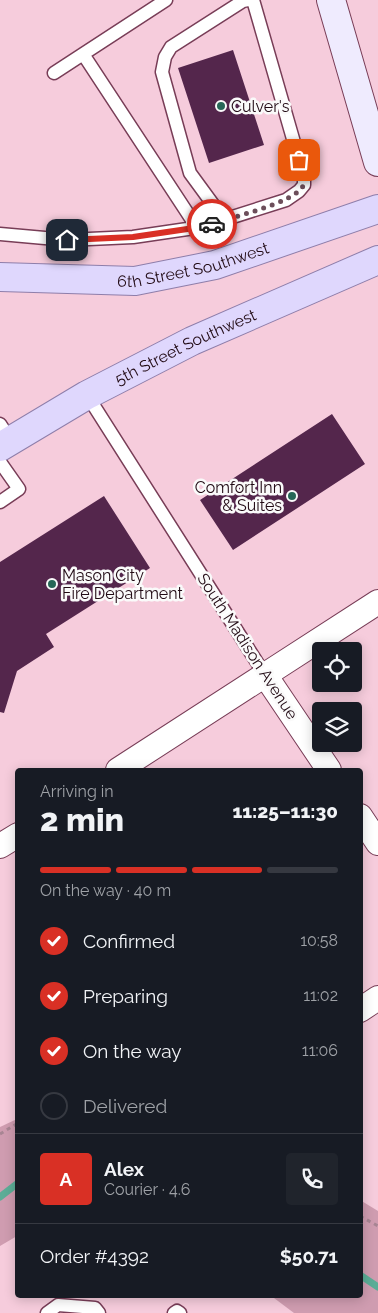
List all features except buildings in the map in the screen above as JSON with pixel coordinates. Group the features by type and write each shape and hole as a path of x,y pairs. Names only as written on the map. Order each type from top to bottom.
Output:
{"main road":[{"path":"331,0 378,162"},
{"name":"6th Street Southwest","path":"0,277 135,281 216,265 378,209"},
{"name":"5th Street Southwest","path":"3,443 192,341 378,260"}],"street":[{"path":"121,768 378,602"},
{"name":"South Madison Avenue","path":"265,675 328,768"},
{"path":"363,820 378,843"},
{"path":"0,846 15,837"},
{"path":"363,1008 378,998"}],"lane":[{"path":"54,73 166,0"},
{"path":"222,220 220,214 190,173 162,72 164,57 171,46 243,1 248,0"},
{"path":"0,234 67,240 133,237 192,228 222,220 286,200 299,191 304,185 304,177 253,0"},
{"path":"84,54 192,220 192,228"},
{"name":"South Madison Avenue","path":"87,396 265,675"},
{"path":"0,502 19,490 3,443"},
{"path":"47,1313 58,1305 95,1308 99,1313"},
{"path":"174,1313 177,1311 180,1313"}],"path":[{"path":"0,1134 15,1125"},
{"path":"363,1218 378,1226"}],"shaded area":[{"path":"15,1120 15,1237 0,1246 0,1127"},
{"path":"363,1202 378,1211 378,1313 294,1313 274,1298 363,1298"}],"waterway":[{"path":"0,1197 15,1185"},
{"path":"363,1277 378,1287"}],"way so far":[{"path":"212,224 286,200 299,191 304,185 304,177 299,160"}],"place":[{"name":"Culver's","path":"221,106"},
{"name":"Comfort Inn & Suites","path":"292,496"},
{"name":"Mason City Fire Department","path":"52,584"}],"route":[{"path":"67,240 133,237 212,224"}]}
